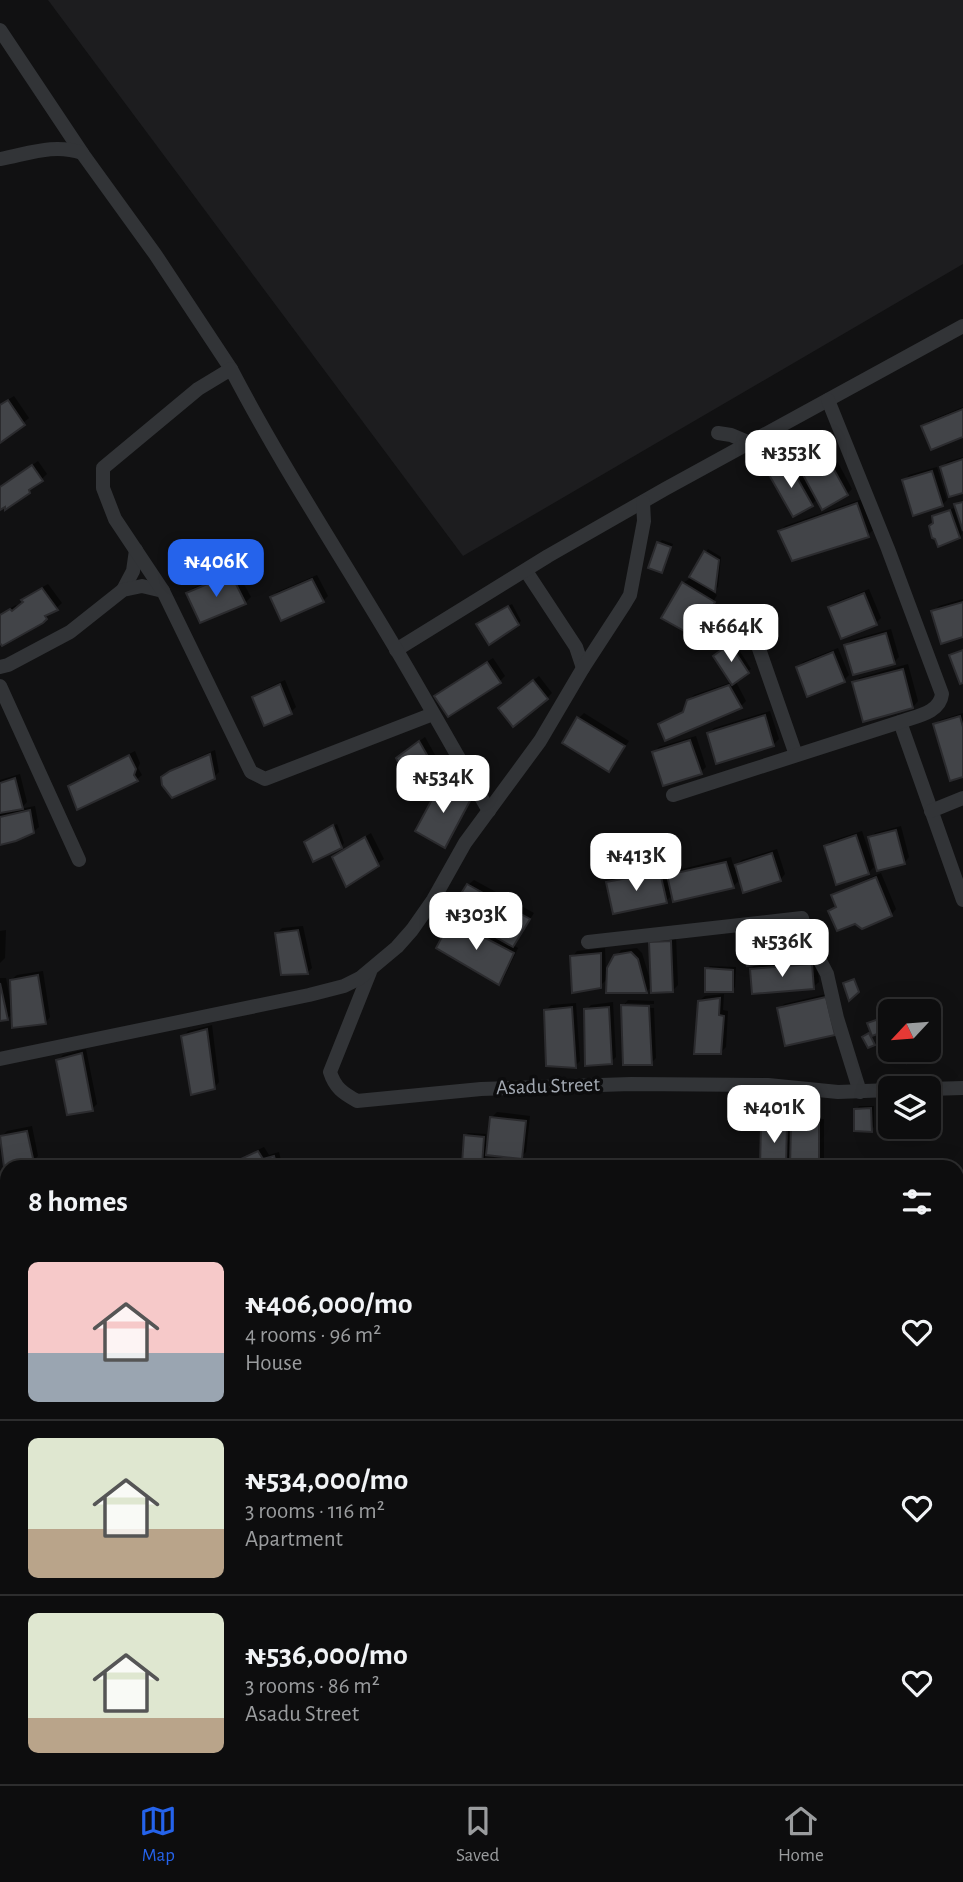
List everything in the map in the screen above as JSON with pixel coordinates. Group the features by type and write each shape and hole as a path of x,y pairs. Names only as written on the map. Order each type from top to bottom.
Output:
{"street":[{"path":"0,30 231,369 266,436 396,650 489,811"},
{"path":"0,159 51,148 66,147 82,153"},
{"path":"396,650 548,556 963,326"},
{"path":"231,369 198,389 103,468 103,488 115,519 163,591 251,772 265,779 433,714"},
{"path":"673,795 937,708 942,694 828,400"},
{"path":"718,433 750,443"},
{"path":"0,1059 309,995 344,986 371,970 412,930 433,900 465,843 540,741 583,667 630,595 644,522 643,502"},
{"path":"0,667 9,665 70,632 123,590 133,571 136,551"},
{"path":"526,571 576,647 583,667"},
{"path":"123,590 142,586 163,591"},
{"path":"757,643 796,755"},
{"path":"0,686 79,860"},
{"path":"900,722 963,900"},
{"path":"931,811 963,799"},
{"path":"588,942 802,918 807,936 827,974 837,1018 860,1092"},
{"name":"Asadu Street","path":"371,970 330,1072 334,1085 357,1101 481,1089 631,1084 768,1085 860,1092 878,1091"},
{"path":"941,1088 963,1087"}],"shaded area":[{"path":"48,0 963,0 963,264 463,556"}],"building":[{"path":"8,400 25,425 0,443 0,405"},
{"path":"963,409 963,437 931,450 921,426"},
{"path":"821,446 848,495 822,510 795,460"},
{"path":"963,459 963,493 949,497 940,467"},
{"path":"788,462 813,506 793,517 768,473"},
{"path":"32,465 43,481 5,510 5,507 0,510 0,487"},
{"path":"932,471 943,506 913,516 902,480"},
{"path":"963,502 963,531 954,504"},
{"path":"857,503 869,537 792,561 778,531"},
{"path":"950,510 960,538 938,547 929,526 933,523 932,516"},
{"path":"657,542 671,547 662,573 648,568"},
{"path":"704,551 719,560 715,592 689,577"},
{"path":"231,574 246,604 200,623 186,593"},
{"path":"312,579 324,602 281,621 270,597"},
{"path":"682,582 715,602 695,637 661,618"},
{"path":"42,588 58,610 45,616 47,619 43,623 2,646 0,615 10,609 12,611 23,602 21,600"},
{"path":"864,593 877,625 841,639 828,607"},
{"path":"963,602 963,637 941,644 931,611"},
{"path":"508,606 519,625 489,645 476,624"},
{"path":"886,633 895,664 853,675 844,645"},
{"path":"730,644 749,673 732,685 713,656"},
{"path":"963,650 963,683 960,684 949,655"},
{"path":"833,652 845,682 807,697 796,667"},
{"path":"487,662 501,683 448,717 434,696"},
{"path":"903,669 913,708 863,722 852,682"},
{"path":"533,680 548,699 513,727 498,708"},
{"path":"280,684 292,714 264,726 252,697"},
{"path":"729,685 742,708 665,741 658,724 683,712 687,700"},
{"path":"765,715 774,746 716,764 707,733"},
{"path":"960,716 963,727 963,777 950,781 933,724"},
{"path":"577,717 625,746 609,772 562,743"},
{"path":"690,740 702,774 663,786 652,752"},
{"path":"419,741 442,781 415,796 396,758"},
{"path":"210,754 215,779 172,798 162,785 161,777"},
{"path":"129,755 138,781 77,810 68,786"},
{"path":"15,778 23,809 0,813 0,783"},
{"path":"442,781 471,799 445,848 415,831"},
{"path":"30,810 34,833 0,845 0,817"},
{"path":"333,825 342,848 313,862 304,842"},
{"path":"896,830 905,864 877,871 868,837"},
{"path":"856,835 869,874 836,885 824,846"},
{"path":"365,837 379,866 346,887 332,857"},
{"path":"675,849 678,862 646,870 643,857"},
{"path":"772,853 781,881 743,893 735,865"},
{"path":"641,859 643,870 602,876 600,866"},
{"path":"726,862 734,888 673,902 667,875"},
{"path":"660,872 667,903 613,914 606,882"},
{"path":"876,877 892,916 862,929 855,924 837,931 828,911 836,907 831,895"},
{"path":"467,884 530,919 513,947 450,911"},
{"path":"451,920 514,953 499,985 436,948"},
{"path":"298,930 308,974 281,975 275,933"},
{"path":"774,940 778,961 747,966 743,945"},
{"path":"671,941 673,992 651,993 649,942"},
{"path":"631,952 638,959 647,993 606,993 607,968 614,955"},
{"path":"601,953 601,988 572,993 570,956"},
{"path":"812,964 814,989 752,994 750,969"},
{"path":"705,968 733,970 733,992 705,992"},
{"path":"38,975 46,1024 12,1028 10,980"},
{"path":"854,979 859,992 849,1001 843,983"},
{"path":"0,983 8,1020 0,1021"},
{"path":"826,997 835,1035 785,1046 777,1008"},
{"path":"720,998 719,1015 724,1016 721,1054 694,1054 698,1001"},
{"path":"621,1005 649,1006 652,1065 623,1065"},
{"path":"572,1007 576,1068 546,1066 544,1010"},
{"path":"609,1007 612,1064 585,1066 584,1009"},
{"path":"878,1019 878,1034 872,1036 867,1023"},
{"path":"207,1029 215,1089 191,1095 181,1036"},
{"path":"869,1033 875,1045 868,1048 862,1037"},
{"path":"82,1053 93,1111 67,1115 56,1060"},
{"path":"871,1108 872,1132 854,1131 854,1109"},
{"path":"490,1117 526,1121 522,1159 486,1155"},
{"path":"787,1122 786,1160 760,1160 761,1125"},
{"path":"819,1124 819,1160 790,1160 791,1125"},
{"path":"27,1131 33,1160 3,1160 0,1136"},
{"path":"464,1135 484,1137 482,1160 462,1160"},
{"path":"258,1151 263,1159 274,1156 275,1160 239,1160"}]}
